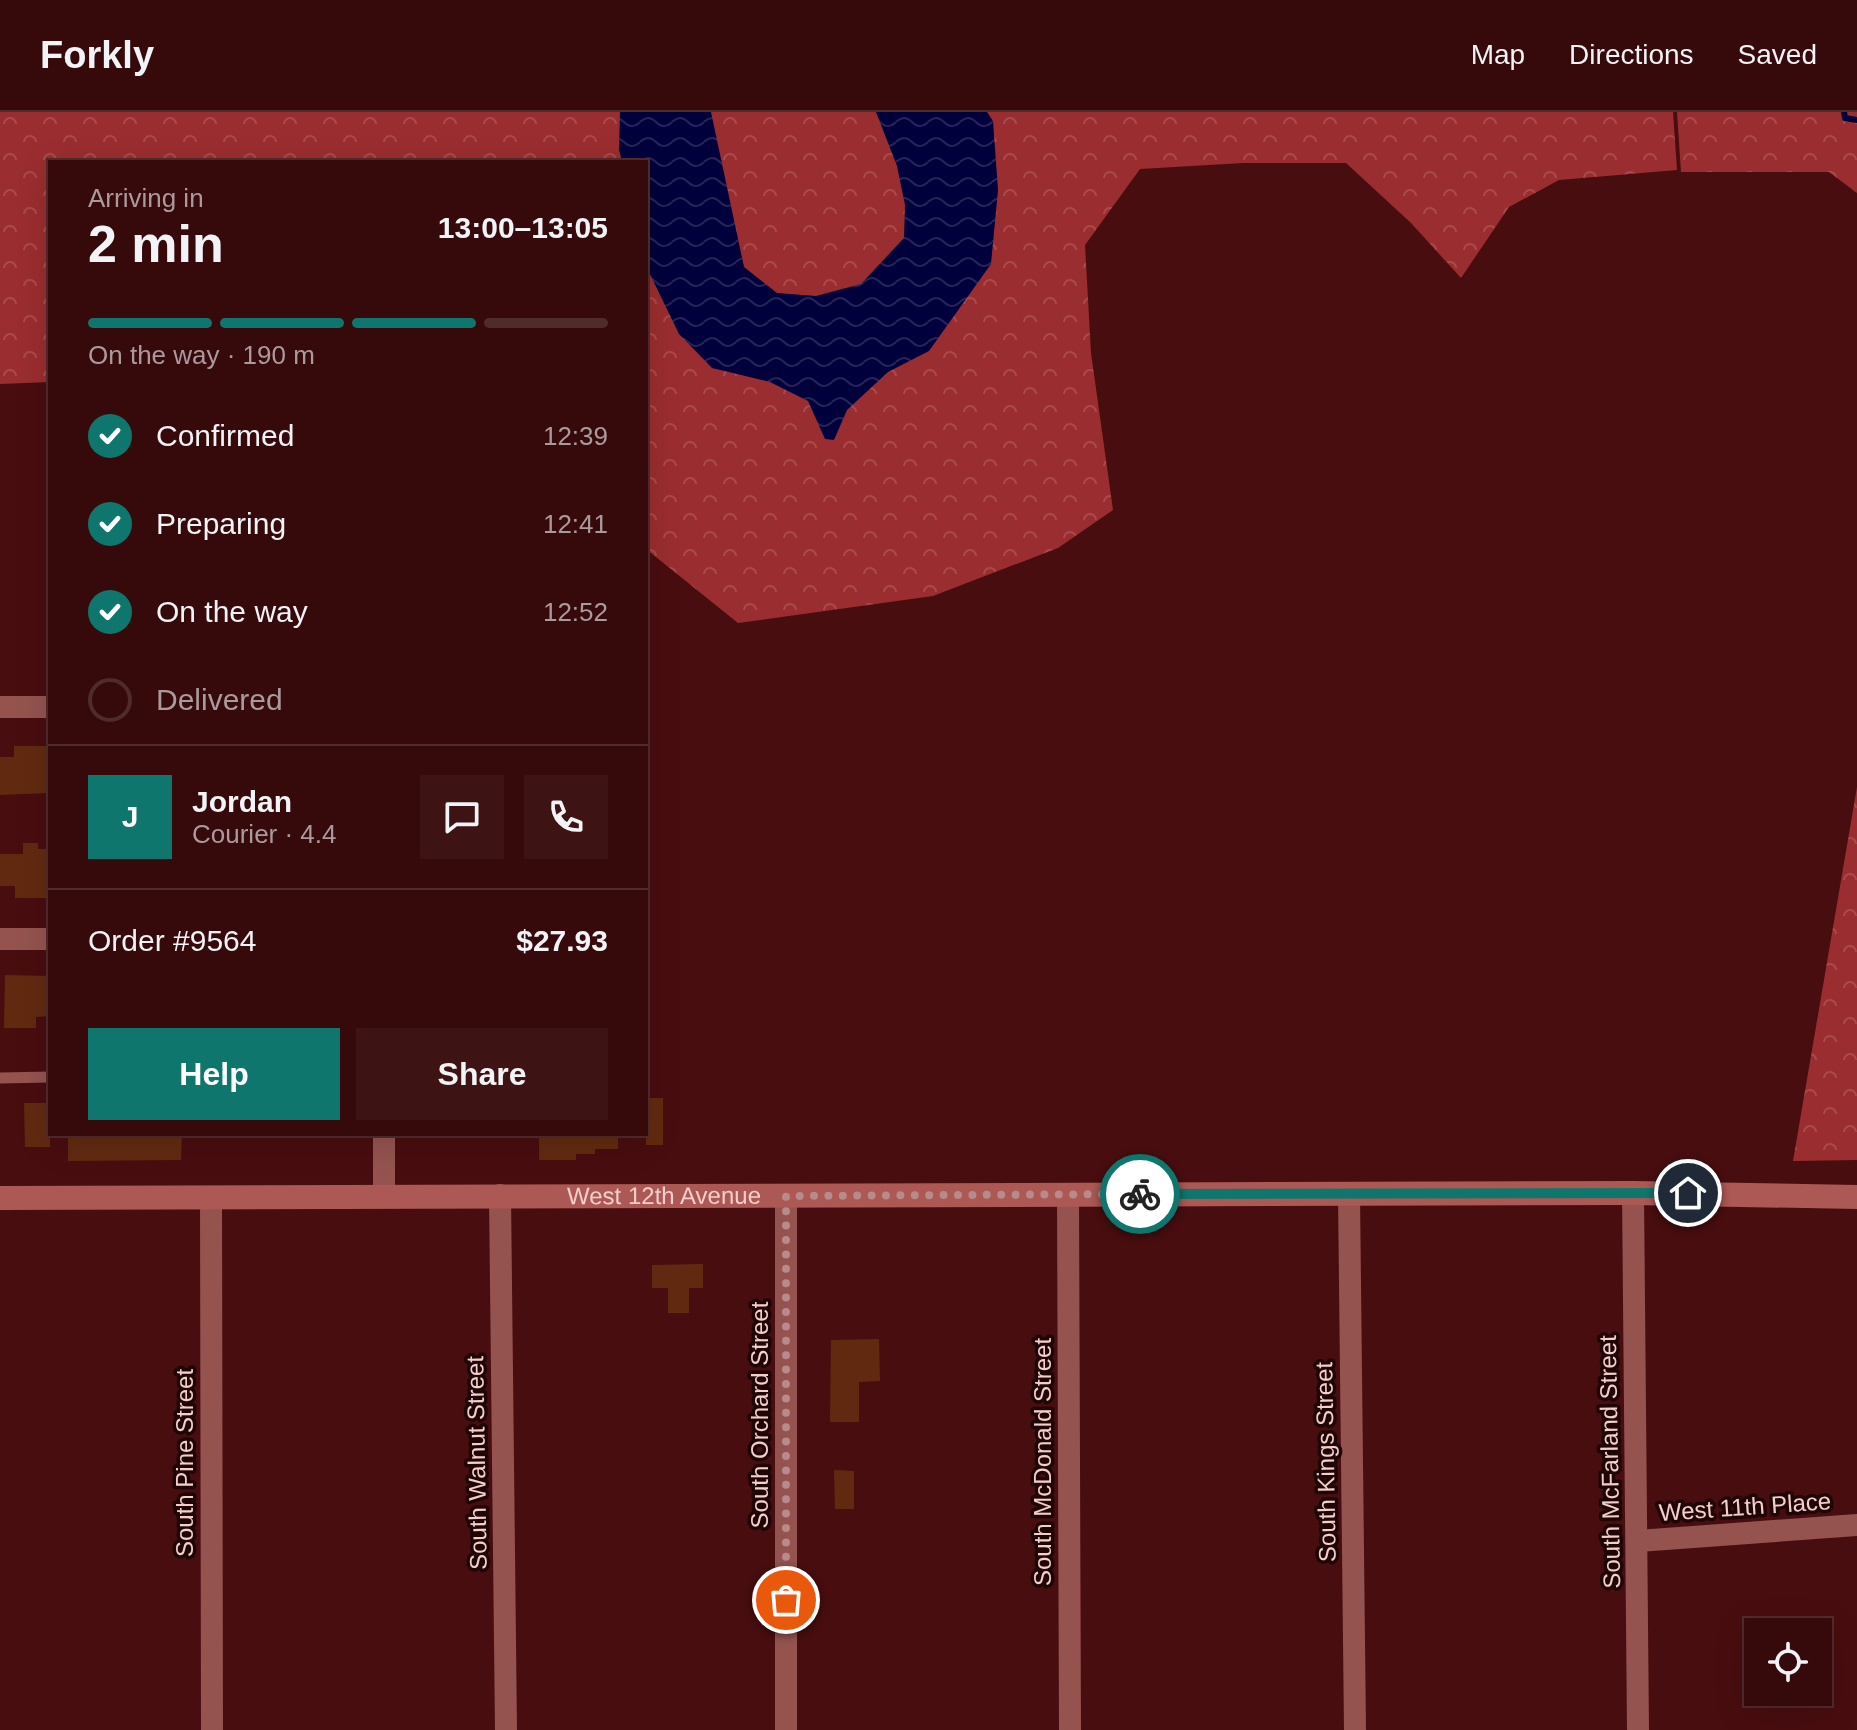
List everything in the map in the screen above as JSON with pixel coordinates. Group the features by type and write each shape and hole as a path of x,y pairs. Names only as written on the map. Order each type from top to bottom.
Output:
{"main road":[{"name":"West 12th Avenue","path":"0,1198 1633,1193 1857,1197"}],"street":[{"path":"0,707 48,707"},
{"path":"0,939 48,939"},
{"path":"384,1136 384,1195"},
{"name":"South McFarland Street","path":"1633,1193 1638,1730"},
{"name":"South McDonald Street","path":"1068,1194 1070,1730"},
{"name":"South Kings Street","path":"1349,1194 1355,1730"},
{"name":"South Walnut Street","path":"500,1195 506,1730"},
{"name":"South Orchard Street","path":"786,1196 786,1730"},
{"name":"South Pine Street","path":"211,1197 212,1730"},
{"name":"West 11th Place","path":"1638,1541 1857,1525"}],"lane":[{"path":"0,1078 48,1077"}],"green space":[{"path":"0,112 1673,112 1677,170 1559,180 1509,207 1461,278 1411,223 1346,163 1243,163 1140,169 1085,245 1091,353 1113,510 1058,548 933,596 738,623 648,551 648,160 48,160 48,382 0,384"},
{"path":"1677,112 1857,112 1857,193 1829,172 1681,172"},
{"path":"1857,787 1857,1160 1793,1161"}],"water":[{"path":"620,112 711,112 744,267 777,293 816,296 861,284 904,238 905,205 897,166 876,112 987,112 993,121 998,190 991,264 929,351 888,372 847,410 834,440 825,439 808,401 770,382 712,368 679,334 648,270 648,160 622,160"}],"building":[{"path":"14,746 48,746 48,793 0,795 0,757 14,757"},
{"path":"23,843 38,843 38,849 48,849 48,898 15,898 15,886 0,886 0,854 23,854"},
{"path":"5,975 48,976 48,1016 36,1017 36,1028 4,1028"},
{"path":"648,1098 663,1098 663,1145 646,1145"},
{"path":"24,1103 48,1103 50,1147 25,1147"},
{"path":"68,1136 182,1136 181,1160 68,1161"},
{"path":"539,1136 618,1136 618,1149 595,1149 595,1154 576,1154 576,1160 539,1160"},
{"path":"703,1264 703,1288 689,1288 689,1313 668,1313 668,1288 652,1288 652,1265"},
{"path":"879,1339 880,1381 859,1382 859,1422 830,1422 831,1340"},
{"path":"834,1470 854,1471 854,1509 835,1509"}],"waterway":[{"path":"1844,112 1845,118 1857,120"}],"way so far":[{"path":"786,1600 786,1196 1140,1194"}],"route":[{"path":"1140,1194 1688,1193"}]}
